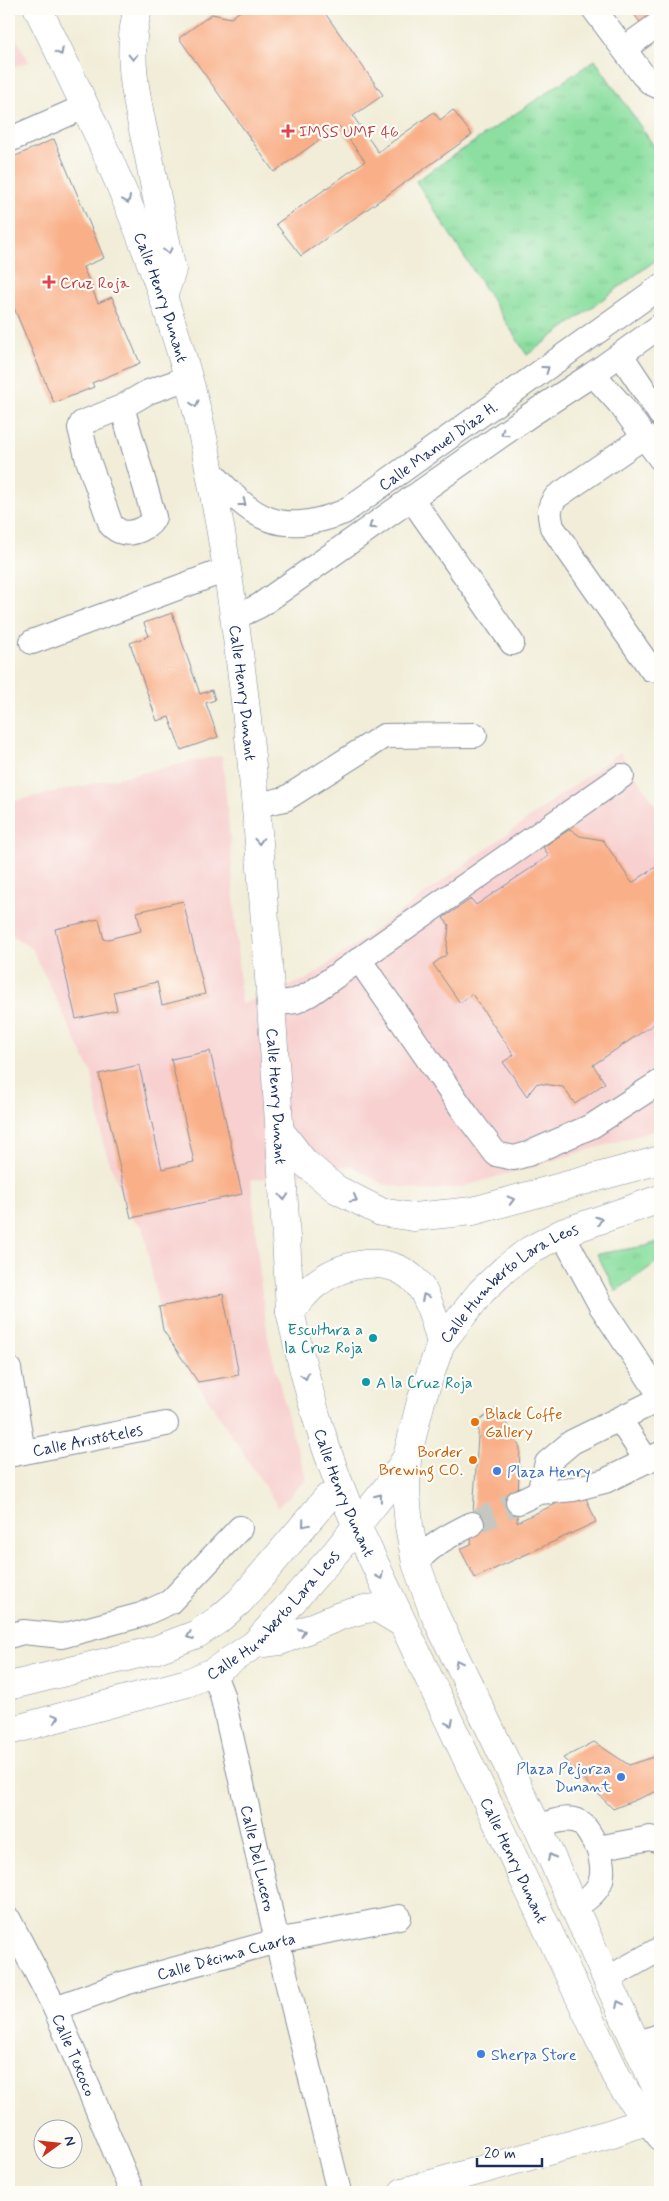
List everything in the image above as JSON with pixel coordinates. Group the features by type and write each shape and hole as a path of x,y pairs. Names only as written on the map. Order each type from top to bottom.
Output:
{"main road":[{"name":"Calle Henry Dunant","path":"38,9 86,106 130,207 163,298 188,378 209,468 236,617 257,805 280,1131 290,1311 302,1367 341,1493 620,2083 655,2125"},
{"path":"138,9 135,19 132,58 137,101 172,270 163,298"},
{"path":"280,1131 304,1162 336,1189 381,1212 413,1217 472,1211 660,1160"},
{"name":"Calle Humberto Lara Leos","path":"9,1731 187,1683 213,1672 255,1644 357,1526 390,1484 407,1456 421,1401 441,1343 481,1292 505,1269 530,1250 562,1233 660,1199"},
{"path":"290,1311 316,1283 340,1269 362,1263 389,1265 409,1275 423,1291 432,1311 441,1343"},
{"name":"Calle Henry Dunant","path":"407,1456 406,1492 416,1563 433,1611 538,1828 607,1979 649,2040 660,2096"},
{"name":"Calle Humberto Lara Leos","path":"9,1686 155,1650 197,1634 240,1602 327,1498 341,1493"},
{"path":"255,1644 280,1641 340,1616 365,1609 377,1608 402,1623"},
{"path":"403,2192 612,2133 655,2125"}],"street":[{"path":"594,9 651,83 660,87"},
{"path":"624,49 660,23"},
{"path":"9,140 86,106"},
{"name":"Calle Manuel Díaz H.","path":"209,468 232,495 253,511 271,520 294,524 319,521 344,512 660,287"},
{"name":"Calle Manuel Díaz H.","path":"236,617 260,606 411,498 530,415 594,374 660,326"},
{"path":"621,355 660,414"},
{"path":"594,374 620,404 660,458"},
{"path":"122,407 154,517 147,527 126,533 120,532 111,525 88,460 80,428 82,423 122,407 148,392 188,378"},
{"path":"620,404 642,388"},
{"path":"513,392 530,415"},
{"path":"645,436 556,497 550,504 548,513 552,527 651,669 660,670"},
{"path":"411,498 512,643"},
{"path":"32,642 212,575 228,573"},
{"path":"257,805 285,799 384,736 475,736"},
{"path":"271,1004 296,1000 310,994 360,961 622,776"},
{"path":"360,961 496,1154 514,1158 528,1154 592,1126 660,1082"},
{"path":"562,1233 569,1250 601,1306 660,1397 620,1420 572,1442 547,1463 528,1497 574,1490 605,1481 654,1457 620,1420"},
{"path":"9,1369 16,1454"},
{"name":"Calle Aristóteles","path":"16,1454 166,1424"},
{"path":"416,1563 438,1541 472,1524"},
{"path":"9,1636 23,1632 62,1636 141,1615 170,1602 240,1528"},
{"name":"Calle Del Lucero","path":"213,1672 222,1695 277,1941 339,2192"},
{"path":"538,1828 551,1821 568,1820 582,1824 598,1848 603,1863 603,1876 587,1900 574,1908"},
{"path":"598,1848 650,1838 660,1841"},
{"name":"Calle Décima Cuarta","path":"55,2008 133,1980 277,1941 400,1917"},
{"name":"Calle Texcoco","path":"9,1920 55,2008 132,2192"},
{"path":"607,1979 660,1949"}],"shaded area":[{"path":"9,24 29,62 9,68"},
{"path":"620,752 660,811 660,1129 462,1187 425,1191 383,1184 352,1166 251,1180 268,1338 291,1429 307,1479 278,1507 163,1330 143,1227 131,1218 103,1144 92,1074 32,949 9,933 9,802 222,755 229,825 241,1004 309,978"}],"green space":[{"path":"595,60 660,155 660,257 527,355 416,181"},
{"path":"660,1241 660,1260 616,1291 597,1254 646,1246"}],"building":[{"name":"IMSS UMF 46","path":"243,9 322,9 383,95 353,116 378,152 434,112 440,120 453,110 472,135 301,256 276,224 365,161 339,126 274,172 179,38 212,14 231,18"},
{"path":"598,9 620,9 605,20"},
{"path":"630,9 658,9 640,22"},
{"name":"Cruz Roja","path":"54,139 104,258 83,267 98,303 112,297 140,363 92,383 94,387 54,403 9,296 9,159"},
{"path":"172,613 200,694 212,690 215,700 206,703 218,737 181,750 169,717 157,721 130,643 149,636 144,623"},
{"path":"570,829 580,836 603,840 632,883 660,864 660,1020 593,1065 605,1083 575,1104 563,1087 537,1083 527,1096 503,1062 514,1055 472,994 460,1003 433,964 446,955 449,925 443,918 471,899 476,905 549,856 543,847"},
{"path":"183,901 205,994 162,1005 157,982 113,992 117,1010 76,1019 55,929 99,919 104,940 141,931 137,912"},
{"path":"210,1051 242,1194 131,1218 99,1074 139,1065 162,1169 194,1162 171,1059"},
{"path":"223,1294 239,1375 198,1382 163,1330 159,1307"},
{"name":"Plaza Henry","path":"496,1408 514,1435 520,1448 517,1522 575,1495 586,1498 596,1522 475,1578 460,1549 471,1544 479,1421"},
{"name":"Plaza Pejorza Dunant","path":"594,1742 629,1765 660,1755 660,1790 613,1809 563,1758"}],"tunnel":[{"path":"472,1524 518,1502"}],"place":[{"name":"IMSS UMF 46","path":"288,131"},
{"name":"Cruz Roja","path":"49,282"},
{"name":"Escultura a la Cruz Roja","path":"373,1338"},
{"name":"A la Cruz Roja","path":"366,1382"},
{"name":"Black Coffe Gallery","path":"475,1422"},
{"name":"Border Brewing CO.","path":"473,1460"},
{"name":"Plaza Henry","path":"497,1471"},
{"name":"Plaza Pejorza Dunant","path":"621,1777"},
{"name":"Sherpa Store","path":"481,2054"}]}
